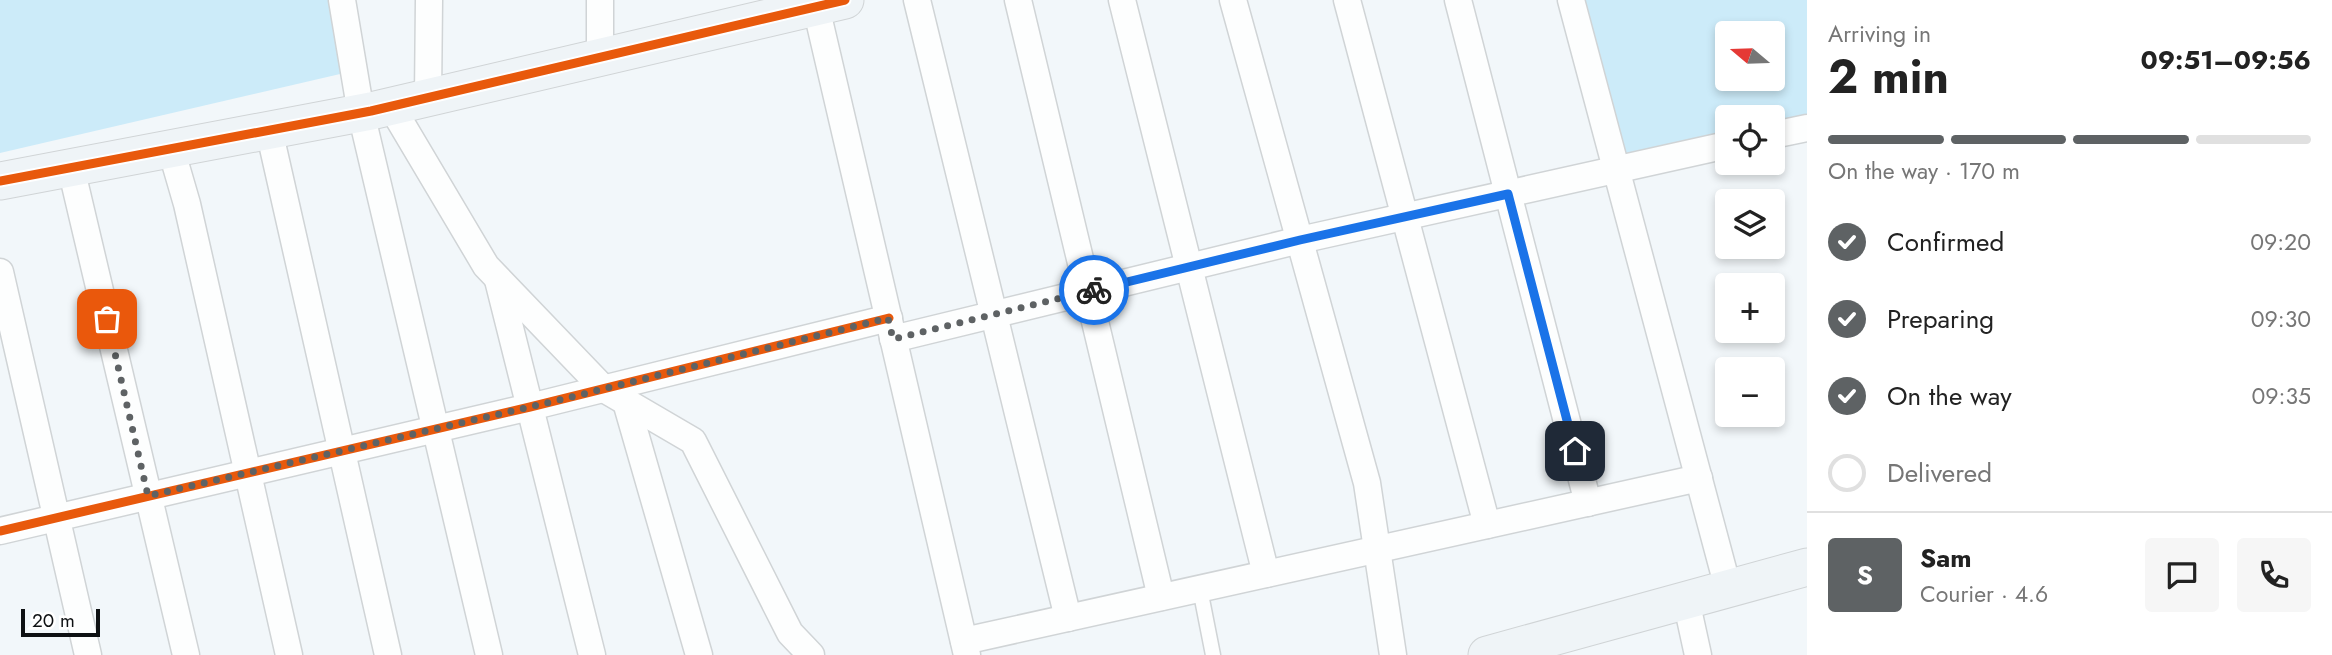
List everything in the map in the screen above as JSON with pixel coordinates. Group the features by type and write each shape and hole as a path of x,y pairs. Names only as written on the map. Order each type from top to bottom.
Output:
{"street":[{"path":"342,0 376,109 435,429 489,655"},
{"path":"428,97 429,0"},
{"path":"600,0 600,57"},
{"path":"917,0 1068,618"},
{"path":"1017,0 1161,597"},
{"path":"1122,0 1266,574"},
{"path":"1233,0 1367,484 1393,655"},
{"path":"1347,0 1487,526"},
{"path":"1458,0 1588,503"},
{"path":"1571,0 1728,588"},
{"path":"0,181 376,109 832,2 891,328 965,648 1068,618 1699,478"},
{"path":"376,109 486,266 615,396 693,441 790,633 811,655"},
{"path":"1785,133 1807,128"},
{"path":"269,130 388,655"},
{"path":"0,531 530,407 615,396 891,328 994,314 1300,240 1715,148"},
{"path":"171,149 187,204 289,655"},
{"path":"71,168 186,655"},
{"path":"0,272 88,655"},
{"path":"498,278 592,655"},
{"path":"615,396 699,655"},
{"path":"1487,655 1807,567"},
{"path":"1686,600 1698,655"}],"lane":[{"path":"1200,589 1213,655"}],"shaded area":[{"path":"0,0 342,0 353,71 0,153"},
{"path":"1578,0 1807,0 1807,117 1785,122 1785,105 1715,105 1715,139 1620,161"}],"cycle path":[{"path":"0,181 371,111 845,0"},
{"path":"0,531 530,407 889,318"}],"way so far":[{"path":"107,319 148,496 555,401 888,318 893,339 1094,290"}],"route":[{"path":"1094,290 1300,240 1508,194 1575,451"}]}
